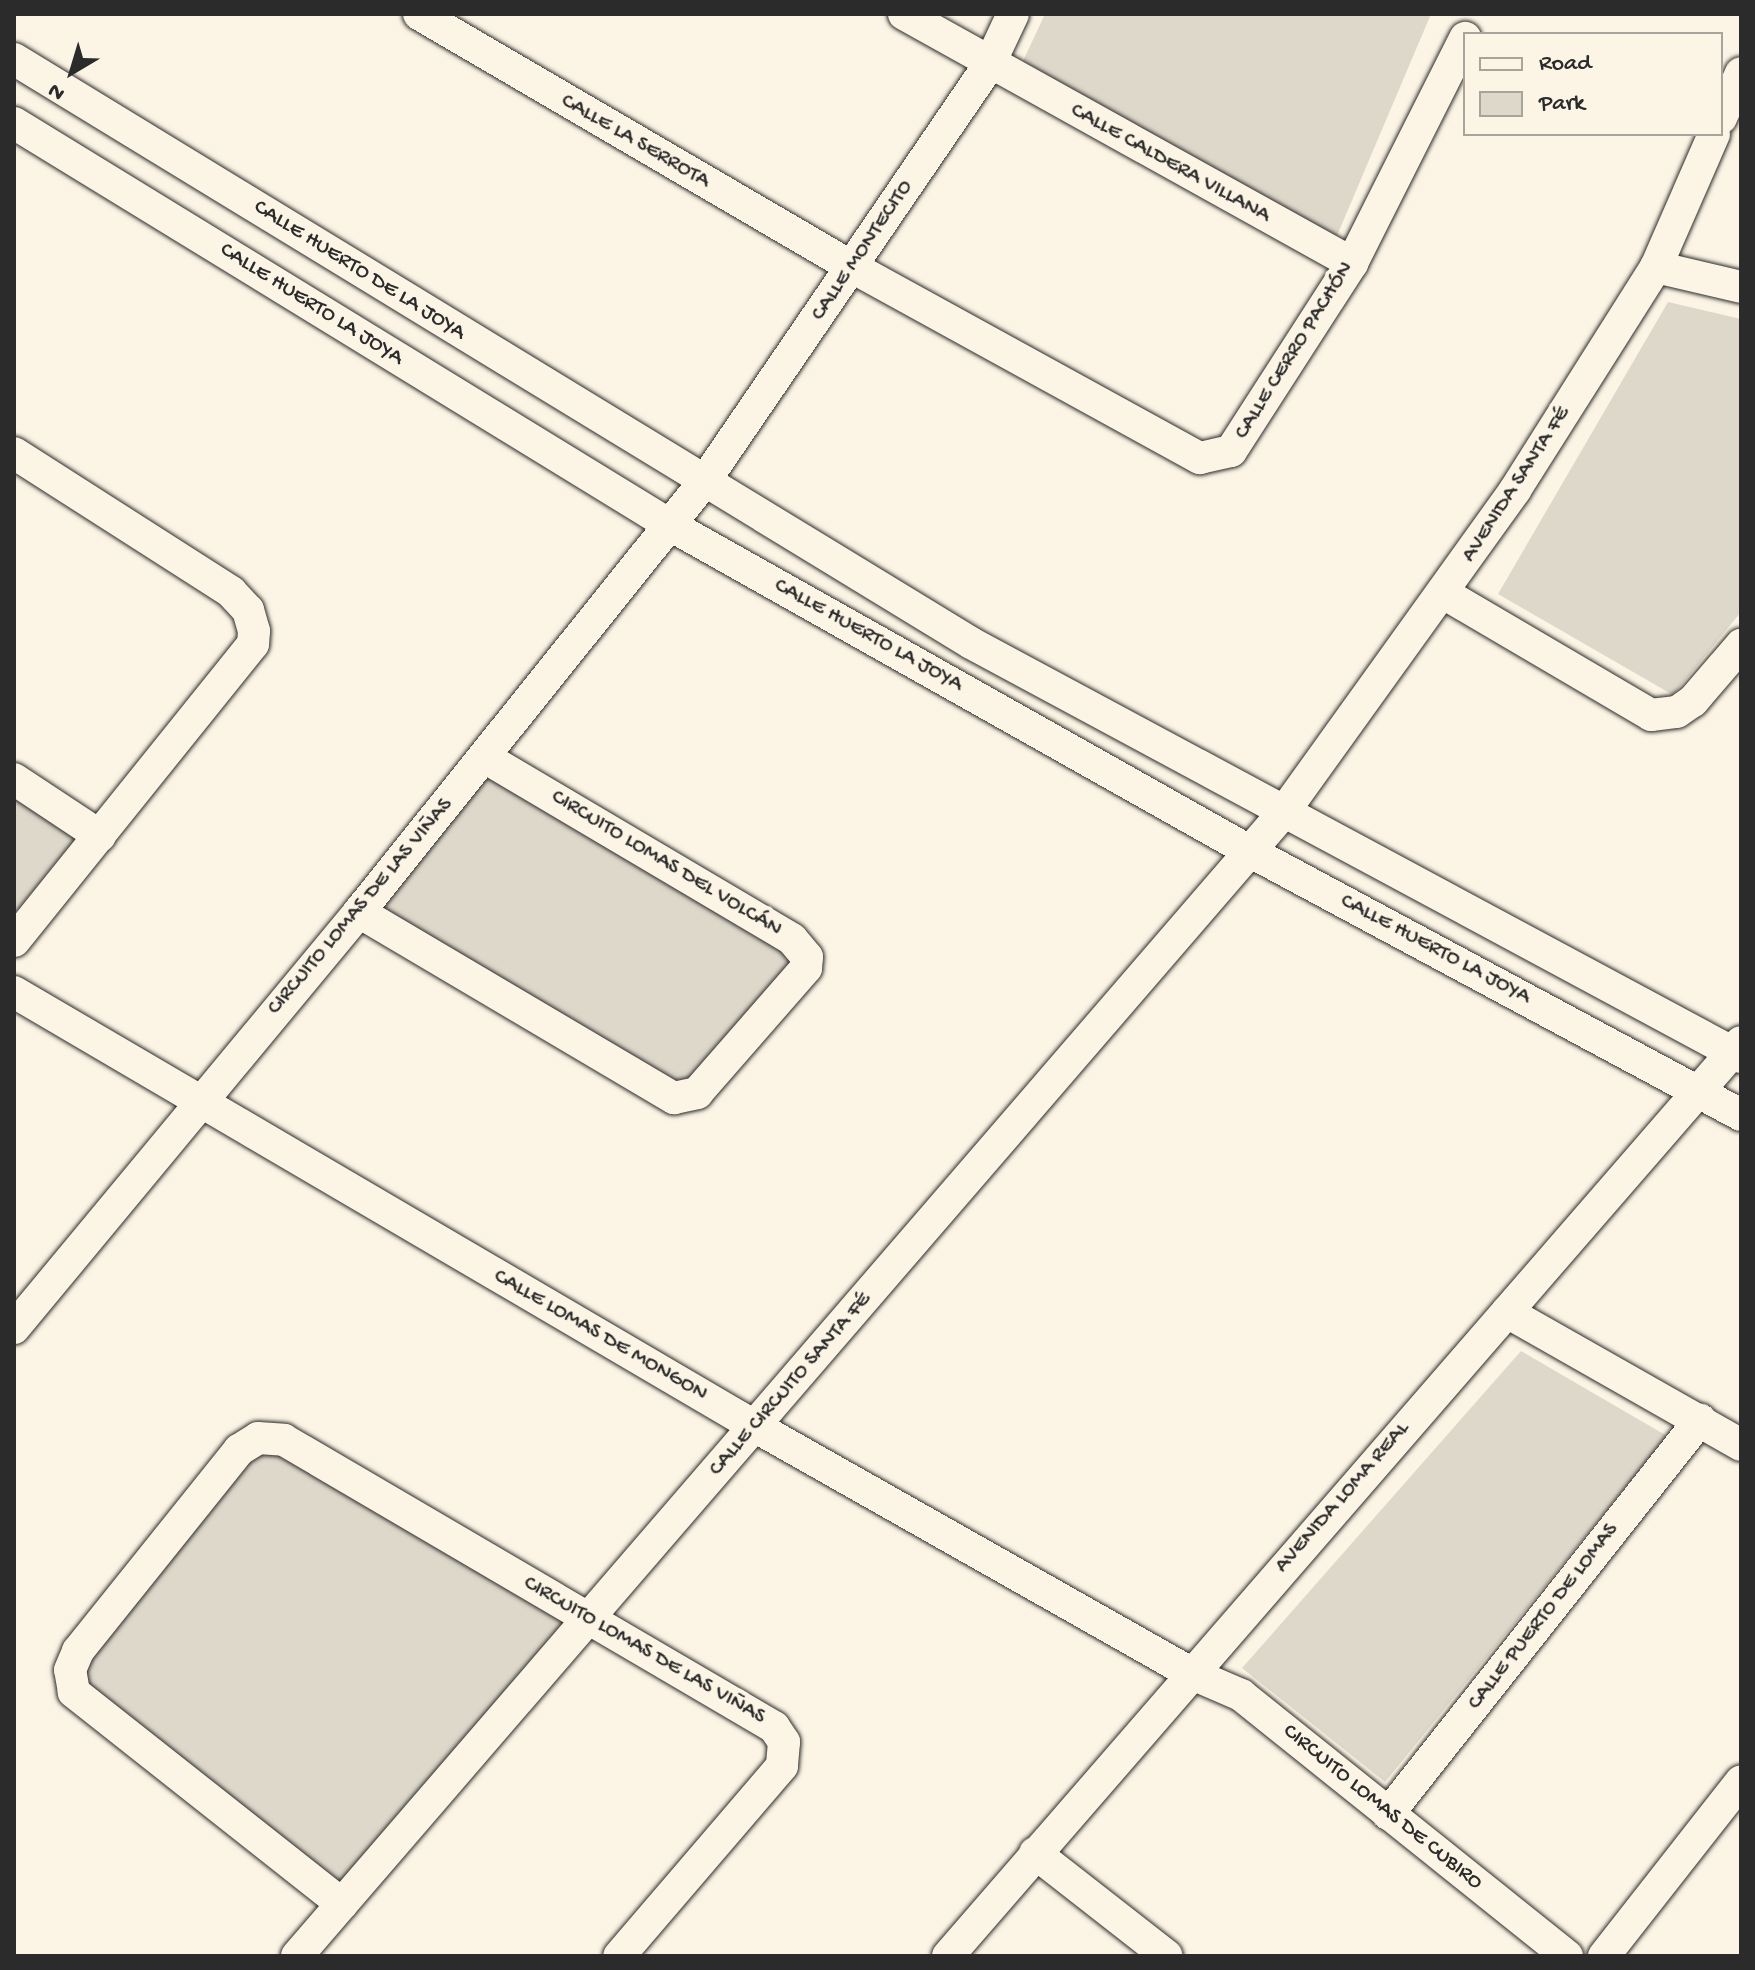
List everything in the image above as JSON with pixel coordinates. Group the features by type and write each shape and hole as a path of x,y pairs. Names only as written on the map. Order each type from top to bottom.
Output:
{"street":[{"name":"CALLE LA SERROTA","path":"419,14 852,267"},
{"name":"CALLE CALDERA VILLANA","path":"904,14 989,65 1352,263"},
{"name":"CALLE MONTECITO","path":"704,482 989,65 1013,14"},
{"name":"CALLE CERRO PACHÓN","path":"1468,32 1477,14"},
{"name":"CALLE CERRO PACHÓN","path":"852,267 1200,458 1231,451 1352,263 1463,42"},
{"name":"CALLE HUERTO DE LA JOYA","path":"14,59 704,482"},
{"path":"1723,114 1741,73"},
{"name":"CALLE HUERTO LA JOYA","path":"14,123 670,525 1251,852 1741,1115"},
{"name":"AVENIDA SANTA FÉ","path":"1283,813 1445,594 1656,267 1713,136"},
{"path":"1656,267 1741,287"},
{"path":"14,453 231,592 251,618 253,644 14,941"},
{"name":"CIRCUITO LOMAS DE LAS VIÑAS","path":"14,1328 196,1103 359,912 704,482"},
{"name":"CALLE HUERTO LA JOYA","path":"704,482 971,643 1283,813 1738,1050"},
{"path":"1445,594 1651,715 1677,712 1693,701 1741,645"},
{"name":"CIRCUITO LOMAS DEL VOLCÁN","path":"359,912 674,1098 697,1093 806,968 802,946 792,939 484,757"},
{"path":"14,779 100,836"},
{"name":"CALLE CIRCUITO SANTA FÉ","path":"297,1956 1283,813"},
{"name":"CALLE LOMAS DE MONGON","path":"14,992 196,1103 756,1427 1190,1673"},
{"name":"AVENIDA LOMA REAL","path":"948,1956 1190,1673 1738,1050"},
{"path":"1507,1312 1741,1445"},
{"name":"CALLE PUERTO DE LOMAS","path":"1388,1814 1700,1420"},
{"name":"CIRCUITO LOMAS DE LAS VIÑAS","path":"342,1904 74,1692 70,1670 78,1651 239,1450 258,1438 284,1440 774,1727 784,1742 782,1766 619,1956"},
{"name":"CIRCUITO LOMAS DE CUBIRO","path":"1190,1673 1241,1695 1567,1956"},
{"path":"1604,1956 1741,1781"},
{"path":"1035,1853 1167,1956"}],"green space":[{"path":"1045,14 1431,14 1336,238 1023,61"},
{"path":"1668,302 1741,319 1741,612 1673,695 1498,594"},
{"path":"489,776 800,959 683,1089 372,910"},
{"path":"14,786 82,831 14,914"},
{"path":"1521,1351 1667,1436 1385,1782 1242,1668"},
{"path":"286,1448 575,1619 343,1888 81,1685 86,1653 247,1456"}]}
